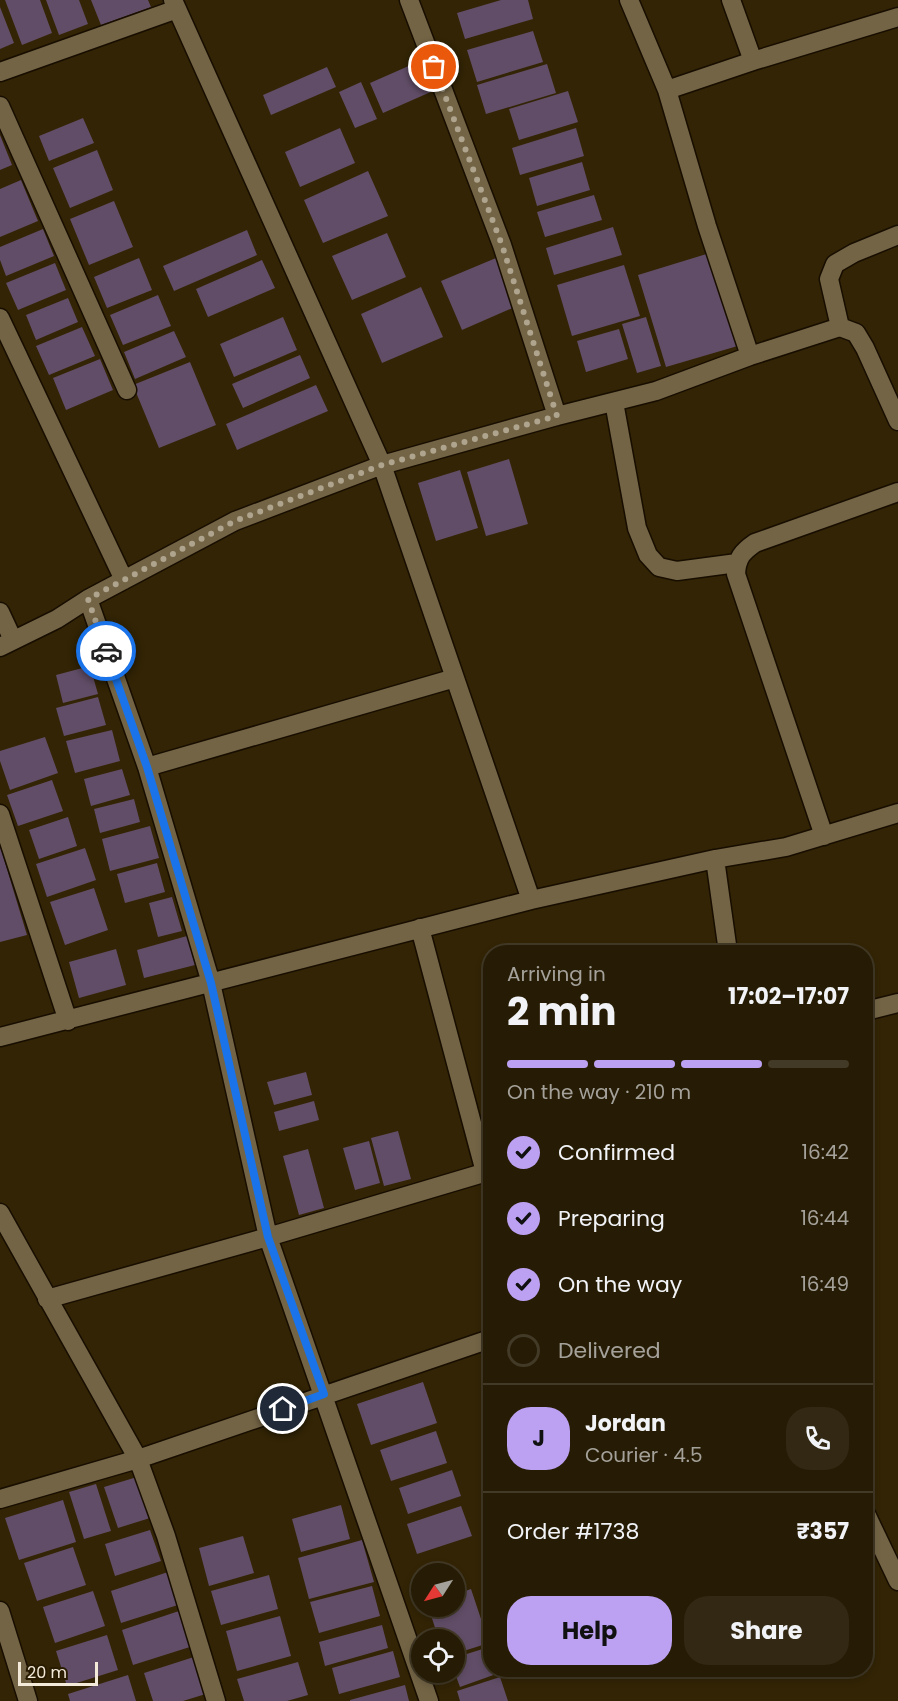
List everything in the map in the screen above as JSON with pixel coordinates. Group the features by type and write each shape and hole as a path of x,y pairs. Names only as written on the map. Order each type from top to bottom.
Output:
{"street":[{"path":"409,0 502,245 557,416"},
{"path":"629,0 667,90 707,226 750,357"},
{"path":"731,0 753,61"},
{"path":"0,72 175,4 382,465 531,900"},
{"path":"667,90 898,17"},
{"path":"0,106 127,390"},
{"path":"840,327 830,279 835,264 854,253 898,235"},
{"path":"0,318 124,580"},
{"path":"0,612 6,644 57,619 88,599 235,521 382,465 656,391 840,327 856,333 866,348 897,412"},
{"path":"614,402 637,528 648,555 659,567 677,571 737,563"},
{"path":"824,836 736,574 737,563 742,552 755,543 898,492"},
{"path":"88,599 147,767 211,983 268,1237 429,1701"},
{"path":"147,767 455,678"},
{"path":"0,1037 531,900 715,859 786,848 898,813"},
{"path":"0,814 68,1021"},
{"path":"715,859 727,945"},
{"path":"420,928 483,1154"},
{"path":"873,1009 898,1003"},
{"path":"47,1299 483,1173"},
{"path":"0,1213 138,1459 166,1536 216,1701"},
{"path":"0,1499 138,1459 483,1340"},
{"path":"873,1529 898,1581"},
{"path":"0,1611 28,1701"}],"building":[{"path":"5,0 40,0 52,33 22,45"},
{"path":"46,0 79,0 88,24 59,35"},
{"path":"91,0 148,0 151,7 101,25"},
{"path":"501,0 528,0 533,19 465,39 457,13"},
{"path":"0,7 14,43 0,49"},
{"path":"533,31 543,62 477,82 467,50"},
{"path":"420,61 433,91 383,113 370,83"},
{"path":"547,64 556,93 486,114 477,85"},
{"path":"327,67 336,87 271,115 263,95"},
{"path":"361,82 377,119 355,128 339,92"},
{"path":"568,91 578,122 519,140 509,109"},
{"path":"83,118 94,143 49,161 39,136"},
{"path":"340,128 355,163 300,187 285,152"},
{"path":"576,128 584,156 520,175 512,148"},
{"path":"0,135 12,165 0,170"},
{"path":"97,150 113,190 70,208 53,168"},
{"path":"582,162 590,190 537,206 529,178"},
{"path":"368,171 388,216 323,243 304,200"},
{"path":"21,180 38,221 0,237 0,189"},
{"path":"594,195 602,220 545,237 537,212"},
{"path":"114,201 133,247 89,265 70,219"},
{"path":"613,227 622,255 554,275 546,248"},
{"path":"43,229 54,256 6,276 0,260 0,247"},
{"path":"247,230 257,255 174,291 163,266"},
{"path":"387,233 406,277 352,300 332,256"},
{"path":"713,252 741,345 666,367 638,275"},
{"path":"139,258 152,290 107,308 94,277"},
{"path":"496,258 517,306 462,330 441,281"},
{"path":"262,260 275,288 208,317 196,289"},
{"path":"55,263 66,290 18,310 6,283"},
{"path":"624,265 640,316 572,336 557,285"},
{"path":"421,287 443,337 382,363 361,314"},
{"path":"158,295 171,326 123,345 110,315"},
{"path":"68,298 78,322 36,340 26,315"},
{"path":"283,317 297,350 234,377 220,344"},
{"path":"646,317 661,366 637,373 622,324"},
{"path":"82,327 95,356 49,375 36,346"},
{"path":"619,329 628,359 586,372 577,341"},
{"path":"174,331 186,357 135,379 124,352"},
{"path":"300,355 310,378 243,408 232,384"},
{"path":"100,359 113,390 66,410 53,378"},
{"path":"190,362 216,425 159,448 133,385"},
{"path":"316,385 328,411 237,450 226,424"},
{"path":"509,459 528,524 486,536 467,472"},
{"path":"460,470 478,528 436,541 418,483"},
{"path":"90,666 98,694 63,703 56,675"},
{"path":"98,697 106,725 64,736 56,708"},
{"path":"112,730 120,761 75,773 66,741"},
{"path":"45,737 58,773 10,790 0,761 0,751"},
{"path":"122,769 130,795 91,806 84,779"},
{"path":"52,780 63,811 18,826 7,795"},
{"path":"134,799 140,822 100,833 94,809"},
{"path":"68,817 77,846 39,859 29,830"},
{"path":"150,826 159,858 110,871 102,839"},
{"path":"0,846 27,935 0,942"},
{"path":"85,848 96,880 47,897 36,864"},
{"path":"157,863 165,892 125,903 117,874"},
{"path":"94,888 108,930 65,945 50,902"},
{"path":"172,897 182,931 158,937 149,903"},
{"path":"187,936 195,965 144,978 137,950"},
{"path":"116,949 126,985 79,998 69,962"},
{"path":"306,1072 312,1095 274,1105 267,1082"},
{"path":"314,1101 319,1120 279,1131 274,1112"},
{"path":"398,1131 411,1179 384,1186 371,1138"},
{"path":"369,1141 380,1183 355,1190 343,1148"},
{"path":"308,1149 324,1208 299,1215 283,1156"},
{"path":"423,1382 437,1423 371,1445 357,1404"},
{"path":"436,1431 447,1463 391,1481 380,1450"},
{"path":"452,1470 461,1496 408,1514 399,1488"},
{"path":"137,1477 150,1518 118,1528 104,1487"},
{"path":"96,1484 111,1531 84,1539 69,1492"},
{"path":"63,1500 76,1542 19,1560 5,1518"},
{"path":"341,1505 350,1539 301,1552 292,1519"},
{"path":"461,1506 472,1536 417,1554 407,1524"},
{"path":"150,1530 161,1561 115,1576 105,1544"},
{"path":"243,1536 254,1573 209,1586 199,1548"},
{"path":"362,1540 374,1582 309,1599 298,1558"},
{"path":"73,1547 86,1585 37,1601 24,1563"},
{"path":"171,1571 181,1604 121,1623 111,1591"},
{"path":"269,1575 278,1609 221,1625 211,1591"},
{"path":"372,1586 380,1616 319,1633 310,1602"},
{"path":"471,1589 483,1625 483,1645 465,1651 465,1629 435,1629 432,1617 465,1617 465,1591"},
{"path":"93,1591 105,1626 55,1643 43,1607"},
{"path":"182,1610 193,1646 133,1665 122,1630"},
{"path":"280,1616 291,1656 237,1671 226,1631"},
{"path":"382,1625 388,1648 325,1666 319,1642"},
{"path":"107,1635 118,1670 67,1686 56,1651"},
{"path":"483,1649 483,1677 488,1677 460,1687 458,1683 465,1683 465,1655"},
{"path":"393,1651 400,1677 339,1694 332,1668"},
{"path":"197,1656 209,1693 183,1701 153,1701 144,1673"},
{"path":"298,1662 308,1695 287,1701 244,1701 237,1679"},
{"path":"128,1675 136,1701 70,1701 68,1694"},
{"path":"500,1677 508,1701 460,1701 457,1691"},
{"path":"405,1685 409,1701 350,1701 350,1700"}],"way so far":[{"path":"106,651 88,599 235,521 382,465 557,416 502,245 434,67"}],"route":[{"path":"106,651 147,767 211,983 268,1237 324,1394 283,1409"}]}
